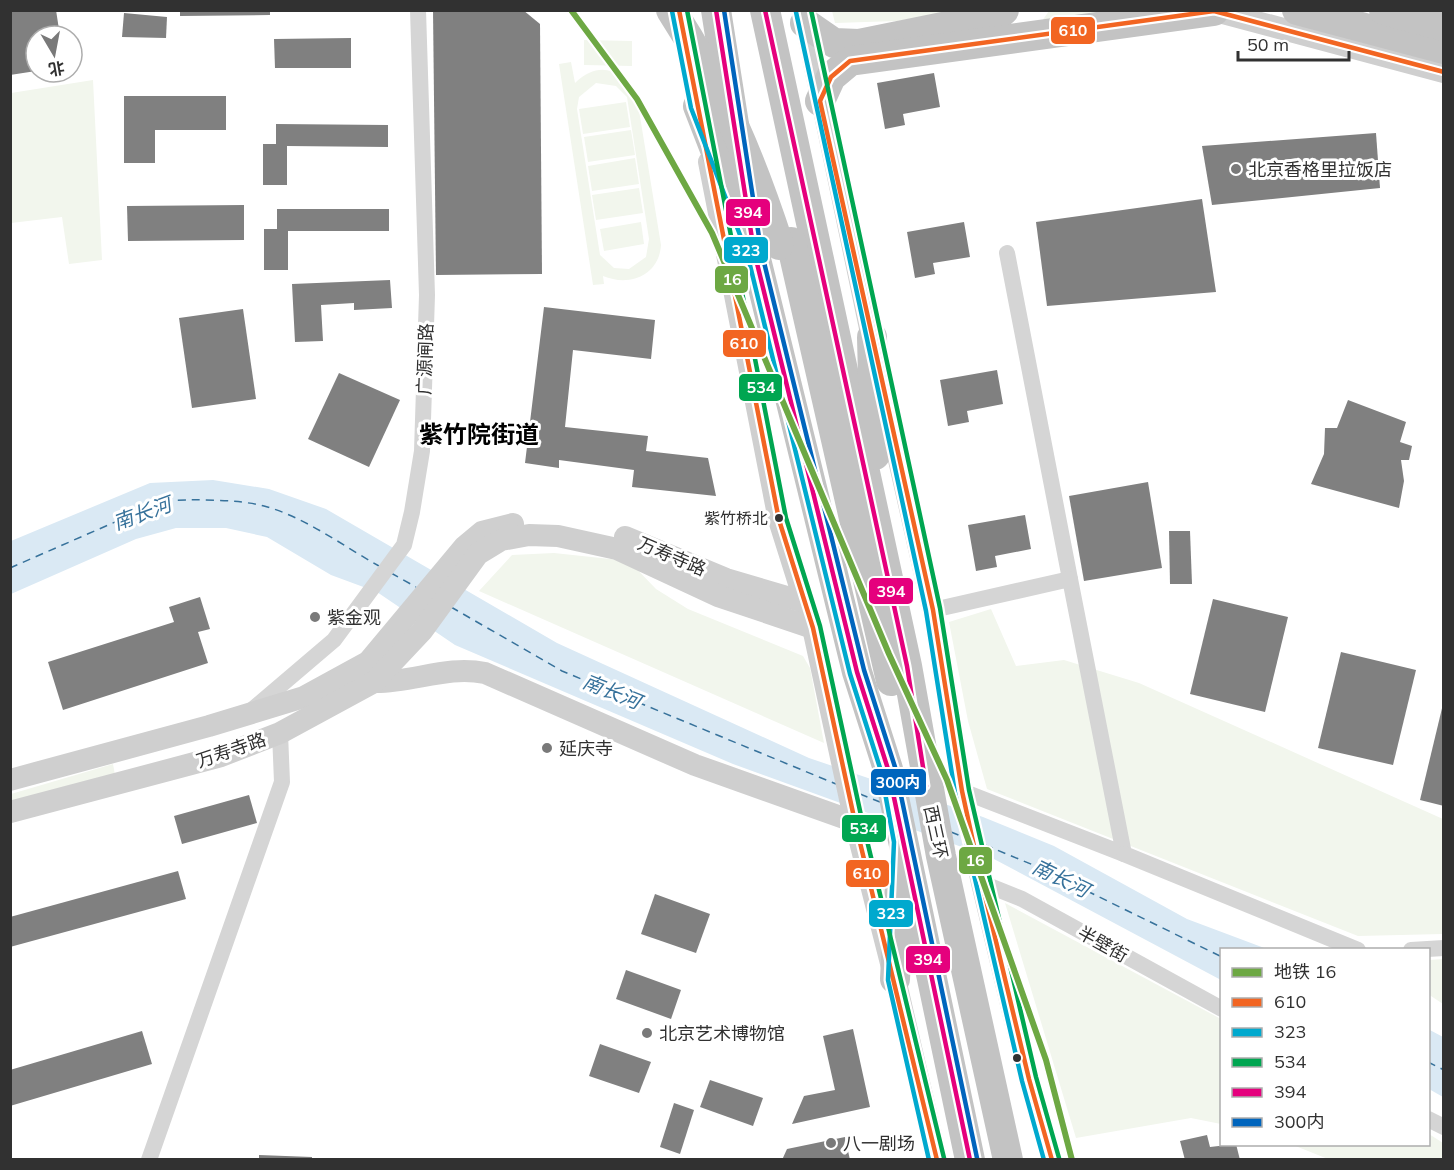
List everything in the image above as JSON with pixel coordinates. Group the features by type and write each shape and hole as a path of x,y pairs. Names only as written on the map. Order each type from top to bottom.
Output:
{"highway":[{"path":"671,10 747,150 775,246"},
{"path":"687,10 722,70 755,139 775,246"},
{"path":"716,10 775,246 886,665 927,789"},
{"name":"西三环","path":"765,10 878,527 907,666 927,789 1008,1160"},
{"path":"804,17 834,43 859,44 997,16 1005,10"},
{"path":"1297,10 1443,26"},
{"path":"1436,10 1443,13"},
{"path":"820,101 831,77 850,61 1213,11"},
{"path":"1382,21 1443,49"},
{"path":"1382,21 1443,64"},
{"path":"698,106 775,246"},
{"name":"西三环","path":"775,246 871,668 902,841 970,1160"},
{"path":"872,337 878,527"},
{"path":"895,979 902,841"}],"street":[{"name":"广源闸路","path":"247,714 334,640 404,545 422,451 426,331 418,10"},
{"path":"679,10 779,520 813,628 855,822 895,979 937,1160"},
{"path":"1213,11 1443,72"},
{"path":"804,17 820,101 933,610 962,791 980,876 1029,1079 1052,1160"},
{"path":"1007,253 1124,855"},
{"name":"万寿寺路","path":"453,573 464,547 482,532 508,524 529,522 562,524 630,538 726,579 804,602"},
{"name":"万寿寺路","path":"453,573 501,540 529,535 558,536 617,549 718,596 813,628"},
{"path":"414,625 453,573"},
{"path":"933,610 1070,579"},
{"name":"万寿寺路","path":"10,812 220,756 280,733 374,682 414,625"},
{"name":"万寿寺路","path":"10,780 304,697 369,662 414,625"},
{"path":"374,682 393,682 428,674 467,669 484,673 695,765 855,822"},
{"path":"149,1160 282,782 280,733"},
{"path":"962,791 1353,948"},
{"name":"半壁街","path":"980,876 1220,1008"},
{"path":"1430,1120 1443,1128"}],"shaded area":[{"path":"832,11 962,11 897,21 835,23"},
{"path":"1049,11 1127,11 1040,24"},
{"path":"584,40 632,41 632,66 584,65"},
{"path":"571,62 575,83 592,72 608,70 623,77 636,92 661,245 655,264 641,276 623,280 603,276 604,284 593,285 559,64","holes":["596,83 616,86 627,97 649,239 646,257 629,269 614,268 600,255 577,109 579,97"]},
{"path":"93,80 102,260 69,264 62,217 11,223 11,93 68,84 84,84 84,81"},
{"path":"626,102 630,127 583,134 579,109"},
{"path":"631,130 635,155 588,162 584,137"},
{"path":"635,158 639,184 592,191 588,166"},
{"path":"639,188 643,213 596,220 592,195"},
{"path":"641,222 644,244 604,251 600,229"},
{"path":"554,553 629,561 656,589 688,609 803,656 810,668 824,743 479,591 512,555"},
{"path":"991,609 1016,666 1064,660 1139,683 1443,819 1443,934 1358,936 987,789 968,721 949,622"},
{"path":"113,764 115,775 11,805 11,794"},
{"path":"1005,903 1220,1018 1220,1124 1191,1118 1076,1138"},
{"path":"1444,959 1443,1004 1430,995 1430,960"},
{"path":"1430,1135 1443,1143 1443,1159 1328,1159 1296,1146 1430,1146"}],"water":[{"name":"南长河","path":"213,480 269,489 326,509 557,643 809,758 983,817 1054,846 1187,919 1264,948 1220,948 1220,979 992,858 733,764 455,645 377,592 331,575 267,537 226,528 176,528 136,539 11,594 11,541 150,483"},
{"path":"1430,1030 1443,1037 1443,1097 1430,1090"}],"building":[{"path":"10,10 56,10 58,24 24,24 24,73 10,75"},
{"path":"180,10 270,10 270,15 180,16"},
{"path":"433,10 523,10 540,24 542,274 436,275"},
{"path":"124,13 167,17 166,38 122,37"},
{"path":"351,38 351,68 275,68 274,39"},
{"path":"934,73 940,107 903,114 905,125 885,129 877,83"},
{"path":"124,96 226,96 226,130 155,130 155,163 124,163"},
{"path":"276,124 388,125 388,147 287,146 287,185 263,185 263,144 276,144"},
{"path":"1376,133 1380,188 1212,205 1202,146"},
{"path":"1202,199 1216,292 1047,306 1036,222"},
{"path":"244,205 244,240 128,241 127,206"},
{"path":"277,209 389,209 389,231 288,231 288,270 264,270 264,229 277,229"},
{"path":"964,222 970,257 933,263 935,274 915,278 907,232"},
{"path":"390,280 392,308 354,310 354,303 321,305 323,341 295,342 292,284"},
{"path":"544,307 655,320 651,359 573,350 565,427 648,436 646,451 708,458 716,496 632,487 634,470 559,460 559,468 525,463"},
{"path":"243,309 256,399 192,408 179,318"},
{"path":"997,370 1003,404 967,411 969,422 948,426 940,380"},
{"path":"339,373 400,400 369,467 308,439"},
{"path":"1348,400 1406,422 1400,442 1412,446 1409,460 1401,460 1404,481 1399,508 1311,484 1324,454 1325,428 1337,428"},
{"path":"1148,482 1162,568 1084,581 1069,496"},
{"path":"1025,515 1031,549 995,556 997,567 976,571 968,525"},
{"path":"1169,531 1190,531 1192,584 1170,584"},
{"path":"200,597 210,629 198,632 208,663 63,710 48,662 174,622 169,607"},
{"path":"1213,599 1288,617 1265,712 1190,694"},
{"path":"1341,652 1416,670 1393,765 1318,748"},
{"path":"1444,704 1444,806 1420,800"},
{"path":"249,795 257,823 182,844 174,816"},
{"path":"178,871 186,899 10,947 10,917"},
{"path":"655,894 710,914 696,953 641,934"},
{"path":"626,970 681,990 671,1019 616,999"},
{"path":"853,1029 870,1107 792,1124 804,1096 835,1090 823,1036"},
{"path":"142,1031 152,1064 10,1106 10,1070"},
{"path":"600,1044 651,1062 639,1093 589,1076"},
{"path":"710,1080 763,1098 753,1126 700,1107"},
{"path":"674,1103 694,1110 680,1154 660,1147"},
{"path":"1207,1135 1210,1147 1236,1146 1240,1160 1185,1160 1180,1141"},
{"name":"八一剧场","path":"845,1137 850,1160 782,1160 787,1149"},
{"path":"259,1155 312,1157 312,1160 259,1160"}],"ferry route":[{"path":"10,568 163,501 200,500 253,504 279,511 309,525 379,566"},
{"path":"391,573 416,587"},
{"path":"451,607 562,671 836,784"},
{"path":"860,794 880,802"},
{"path":"951,832 961,836"},
{"path":"985,845 1038,867 1220,956"},
{"path":"1430,1063 1444,1070"}],"metro line":[{"name":"16","path":"571,10 637,99 712,233 889,654 947,780 1046,1060 1072,1160"}],"transit line":[{"name":"610","path":"679,10 779,520 813,628 855,822 937,1160"},
{"name":"534","path":"687,10 786,518 820,626 862,820 944,1158"},
{"name":"394","path":"716,10 754,251 857,672 888,769 970,1160"},
{"name":"300内","path":"724,10 761,250 864,670 895,767 977,1158"},
{"name":"394","path":"765,10 907,666 926,786"},
{"name":"534","path":"811,10 940,608 969,790 1036,1077 1059,1158"},
{"name":"323","path":"672,11 691,108 747,253 850,674 881,771 894,842 888,980 929,1160"},
{"name":"610","path":"1052,1160 1029,1079 982,883 962,791 933,610 820,101 831,77 850,61 1214,11 1444,72"},
{"name":"323","path":"796,12 926,611 955,793 1022,1081 1044,1160"}],"place":[{"name":"北京香格里拉饭店","path":"1236,169"},
{"name":"紫竹桥北","path":"779,518"},
{"name":"紫金观","path":"315,617"},
{"name":"延庆寺","path":"547,748"},
{"name":"北京艺术博物馆","path":"647,1033"},
{"name":"八一剧场","path":"831,1143"}],"district":[{"name":"紫竹院街道","path":"479,434"}]}
